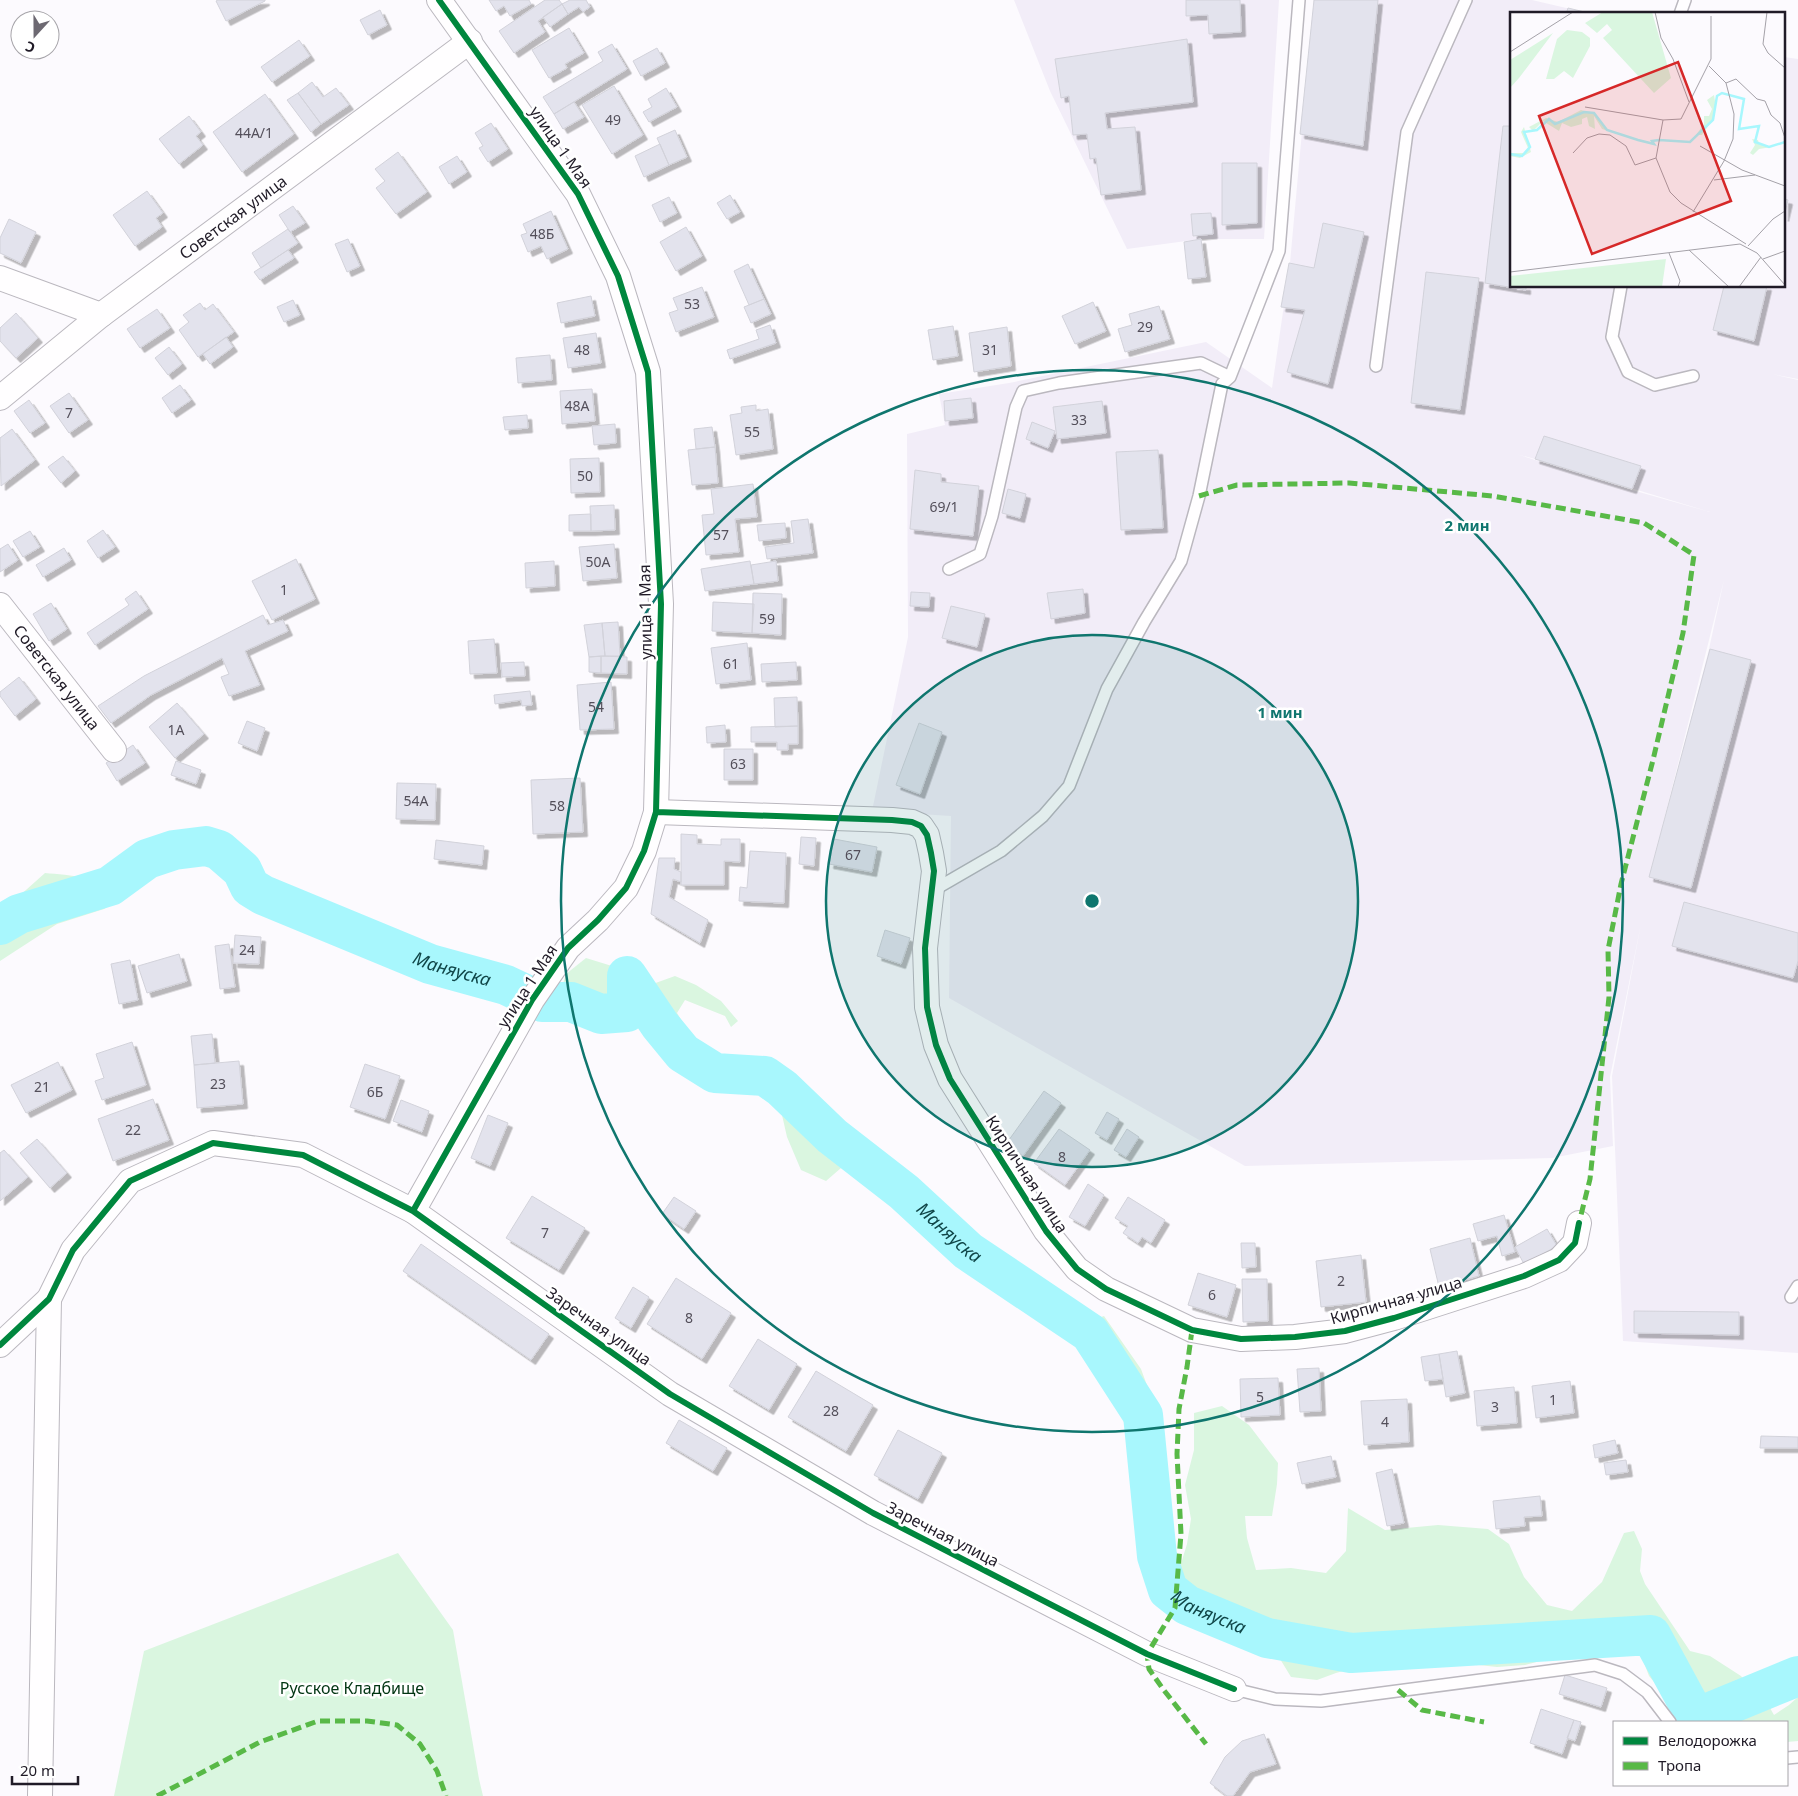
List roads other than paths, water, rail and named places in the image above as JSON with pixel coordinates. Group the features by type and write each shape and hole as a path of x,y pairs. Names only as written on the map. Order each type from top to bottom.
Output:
{"street":[{"name":"улица 1 Мая","path":"413,1211 532,1000 568,948 598,920 626,888 644,851 656,812 661,604 648,372 618,276 578,194 439,0"},
{"name":"Советская улица","path":"0,398 101,315 470,41"},
{"path":"0,278 101,315"},
{"name":"Советская улица","path":"0,605 114,750"},
{"name":"Кирпичная улица","path":"656,812 892,820 912,822 920,826 926,835 934,870 925,948 927,1007 936,1045 950,1079 1046,1231 1077,1269 1106,1289 1192,1330 1241,1339 1295,1337 1345,1331 1394,1318 1524,1276 1559,1260 1575,1243 1579,1223"},
{"name":"Заречная улица","path":"0,1345 49,1299 73,1250 130,1181 213,1143 304,1155 413,1211 670,1394 865,1508 1147,1654 1234,1689"},
{"path":"40,1796 49,1299"}],"lane":[{"path":"931,892 1001,850 1043,816 1069,786 1107,690 1144,622 1181,561 1199,496 1222,384 1230,377 1279,251 1299,0"},
{"path":"1376,366 1407,132 1466,0"},
{"path":"1681,12 1685,0"},
{"path":"1621,288 1612,337 1628,372 1654,385 1693,376"},
{"path":"949,569 980,554 992,516 1016,407 1023,391 1201,363 1230,377"},
{"path":"1791,1297 1798,1286"},
{"path":"1234,1689 1275,1699 1321,1701 1595,1665 1623,1674 1647,1692 1669,1721"}],"waterway":[{"name":"Маняуска","path":"0,925 19,914 110,886 147,859 174,850 206,846 219,850 242,870 250,887 263,895 430,964 506,985 542,1002 571,1002 601,1014 627,1012 627,976 660,1025 683,1053 715,1073 765,1076 782,1088 832,1136 904,1192 968,1251 1090,1333 1143,1415 1157,1556 1168,1590 1187,1605 1267,1638 1351,1653 1651,1635 1696,1718 1798,1676"}],"park label":[{"name":"Русское Кладбище","path":"352,1688"}]}
